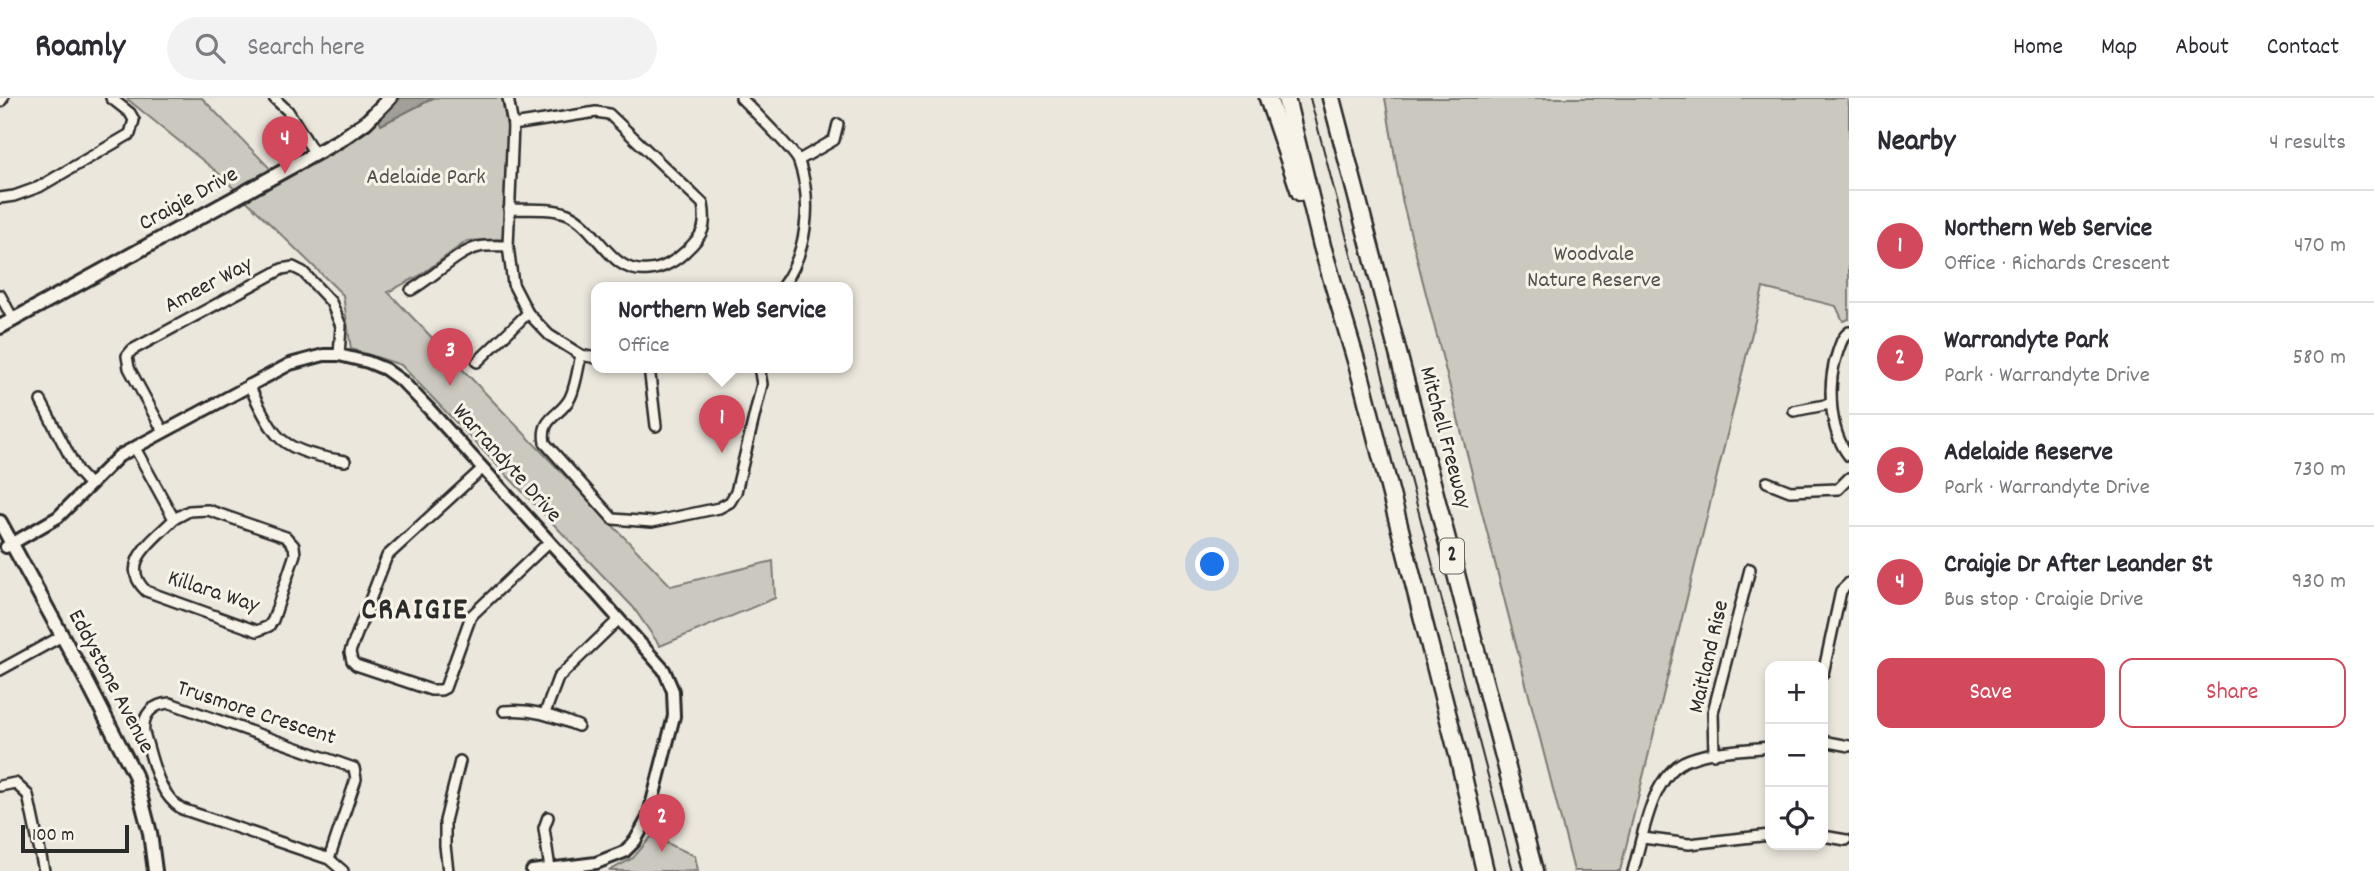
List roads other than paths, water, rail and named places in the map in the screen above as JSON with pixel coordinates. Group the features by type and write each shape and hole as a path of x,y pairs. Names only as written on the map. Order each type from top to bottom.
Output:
{"highway":[{"path":"1268,98 1322,246"},
{"name":"2","path":"1286,98 1322,246 1360,374 1456,746 1485,871"},
{"name":"Mitchell Freeway","path":"1333,102 1534,871"}],"main road":[{"name":"Craigie Drive","path":"313,151 352,125 382,98"},
{"name":"Craigie Drive","path":"0,327 8,318 313,151 353,132 390,98"},
{"name":"Eddystone Avenue","path":"0,522 6,542 135,775 150,833 155,871"},
{"name":"Eddystone Avenue","path":"59,638 128,774 142,827 149,871"}],"street":[{"path":"0,102 4,98"},
{"path":"0,198 39,187 130,134 134,120 130,113 111,98"},
{"path":"274,98 288,111 313,151"},
{"path":"508,98 513,125 508,246 513,284 528,313 549,335 581,355 591,357"},
{"path":"743,99 799,160 807,205 802,244 786,282"},
{"path":"509,209 566,213 581,222 626,269 642,271 660,269 683,254 701,235 706,219 703,204 609,114 596,112 513,125"},
{"path":"799,160 834,140 838,124"},
{"path":"411,290 428,281 461,254 478,247 508,246"},
{"name":"Ameer Way","path":"163,431 129,368 127,356 139,345 282,269 293,267 303,272 331,302 341,326 340,355"},
{"path":"0,295 8,318"},
{"path":"477,362 528,313"},
{"path":"1849,332 1844,335 1833,365 1830,404 1839,436 1849,456"},
{"name":"Warrandyte Drive","path":"6,542 58,517 119,456 290,364 324,355 340,355 385,369 403,382 664,670 673,691 674,716 648,818 635,841 624,852 596,863 532,871"},
{"path":"581,355 570,398 546,424 543,433 545,443 613,519 627,521 652,522 719,508 730,502 736,492 762,384 760,373"},
{"path":"650,373 656,426"},
{"path":"249,386 275,433 282,440 323,457 345,461"},
{"path":"41,401 78,472 89,484"},
{"path":"1794,411 1830,404"},
{"path":"135,448 174,519"},
{"path":"482,469 387,556 350,652 352,661 356,665 431,690 445,688 471,616 549,542"},
{"path":"1767,482 1790,491 1838,489 1849,478"},
{"name":"Killara Way","path":"208,510 291,541 295,554 269,626 257,631 146,591 140,585 133,569 135,560 174,519 189,511 208,510"},
{"name":"Maitland Rise","path":"1714,754 1713,712 1750,569"},
{"path":"1826,661 1841,591 1849,583"},
{"path":"545,713 558,678 618,620"},
{"path":"0,670 59,638"},
{"name":"Trusmore Crescent","path":"329,859 356,779 354,768 170,703 148,712 143,726 144,733 162,788 173,804 329,859 343,871"},
{"path":"504,711 517,709 545,713 578,726"},
{"path":"1828,742 1849,746"},
{"path":"1633,871 1653,799 1667,775 1688,759 1765,748"},
{"path":"449,871 445,821 460,761"},
{"path":"0,786 15,783 28,795 44,871"},
{"path":"548,817 544,828 550,869"},
{"path":"1643,838 1689,844 1765,836"},
{"path":"1828,837 1846,840"}],"railway":[{"path":"1310,98 1513,871"}],"place":[{"name":"Craigie Dr After Leander St","path":"285,174"},
{"name":"Adelaide Reserve","path":"450,386"},
{"name":"Northern Web Service","path":"722,453"},
{"name":"Warrandyte Park","path":"662,852"}],"district":[{"name":"CRAIGIE","path":"415,612"}],"park label":[{"name":"Adelaide Park","path":"426,178"},
{"name":"Woodvale Nature Reserve","path":"1594,268"}]}
